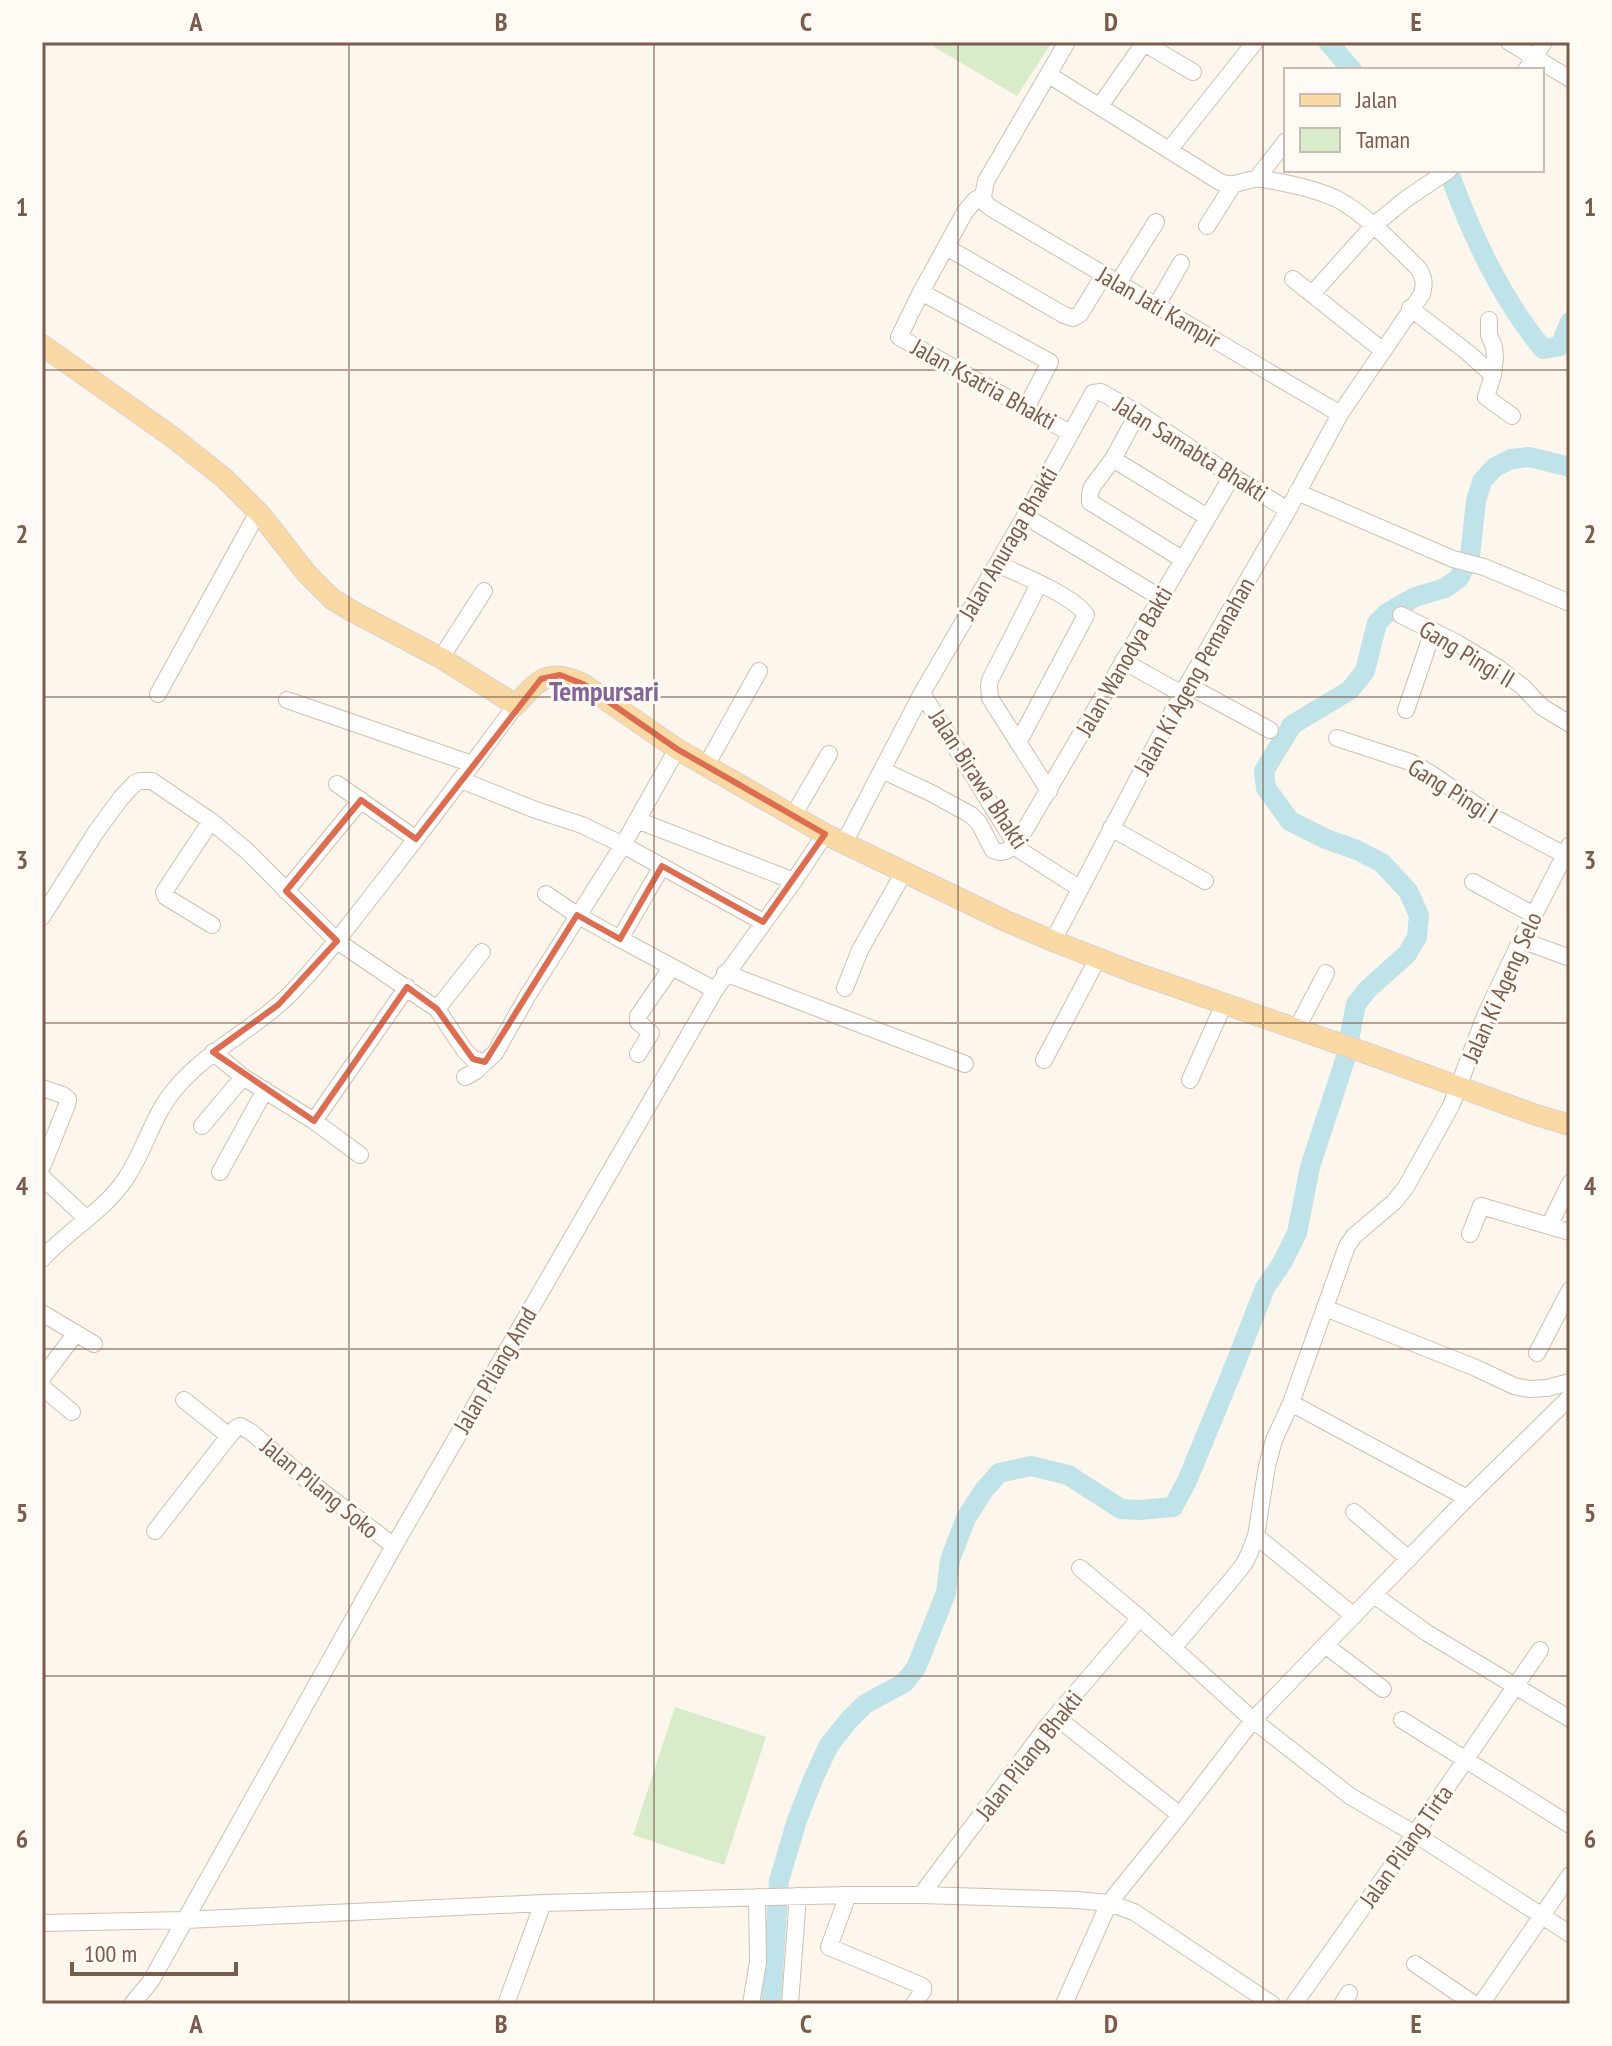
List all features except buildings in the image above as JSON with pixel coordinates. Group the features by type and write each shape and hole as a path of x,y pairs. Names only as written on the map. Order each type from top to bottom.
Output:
{"main road":[{"path":"42,345 224,478 258,512 326,594 441,658 516,705 541,679 566,676 583,684 677,749 793,816 1053,941 1570,1125"}],"street":[{"name":"Jalan Ksatria Bhakti","path":"1067,42 986,181 983,196 970,205 946,247 899,337 1070,433"},
{"path":"1169,150 1255,42"},
{"path":"1509,42 1530,64 1544,42"},
{"path":"1100,106 1144,43 1193,72"},
{"path":"1544,69 1570,79"},
{"path":"1049,75 1212,179 1233,185 1257,178 1296,185 1323,193 1355,210 1373,226"},
{"path":"1257,178 1284,144"},
{"path":"1312,294 1373,226 1442,175"},
{"path":"1207,226 1233,185"},
{"name":"Jalan Jati Kampir","path":"983,196 991,208 1340,414"},
{"path":"946,247 1073,318 1111,279 1156,222"},
{"name":"Jalan Ki Ageng Pemanahan","path":"1053,941 1185,689 1340,414 1422,294 1423,276 1418,268 1373,226"},
{"path":"1157,305 1181,263"},
{"path":"1293,279 1382,350"},
{"name":"Jalan Ksatria Bhakti","path":"921,292 1048,360 1050,365 1026,408"},
{"path":"1410,308 1493,375"},
{"path":"1467,352 1489,327 1495,352 1493,375 1486,397 1512,416"},
{"name":"Jalan Samabta Bhakti","path":"1093,393 1101,392 1138,413 1288,510"},
{"name":"Jalan Anuraga Bhakti","path":"882,770 922,693 1093,393"},
{"path":"1138,413 1113,459 1091,490 1090,499 1092,505 1182,559"},
{"path":"1113,459 1207,517"},
{"name":"Jalan Wanodya Bakti","path":"1016,845 1232,476"},
{"path":"1297,492 1453,559 1484,567 1570,603"},
{"path":"158,694 258,512"},
{"path":"1025,516 1161,598"},
{"path":"997,564 1081,608 1086,618 1018,743"},
{"path":"1039,584 989,686 990,698 1049,791"},
{"path":"441,658 484,591"},
{"name":"Gang Pingi II","path":"1401,615 1500,669 1542,707 1570,724"},
{"path":"1406,710 1433,631"},
{"path":"1123,661 1270,730"},
{"path":"706,766 759,671"},
{"name":"Jalan Birawa Bhakti","path":"922,693 1016,845 1079,888"},
{"path":"287,700 472,764"},
{"path":"42,1258 121,1185 140,1156 162,1107 174,1090 213,1052 278,1005 337,941 516,705"},
{"name":"Gang Pingi I","path":"1337,738 1410,762 1495,818 1568,850"},
{"path":"465,1077 495,1053 577,915 623,845 677,749"},
{"path":"793,816 829,754"},
{"path":"882,770 971,815 979,823 993,850 1003,853 1016,845"},
{"name":"Jalan Pilang Amd","path":"132,2004 151,1981 394,1546 725,973 794,881 834,838 882,770"},
{"path":"461,780 582,825 763,922"},
{"path":"42,917 121,798 135,783 152,781 211,821 247,851 337,941 437,1009 465,1051 473,1059 485,1062"},
{"path":"337,784 416,839"},
{"path":"286,891 361,800"},
{"path":"637,820 794,881"},
{"path":"211,821 164,892 166,897 212,925"},
{"path":"1111,828 1205,881"},
{"name":"Jalan Ki Ageng Selo","path":"1173,1648 1244,1564 1256,1536 1274,1440 1291,1403 1349,1243 1400,1197 1451,1106 1485,1016 1568,850"},
{"path":"620,939 662,866"},
{"path":"845,988 860,950 904,872"},
{"path":"1473,882 1534,915"},
{"path":"546,894 577,915 715,990"},
{"path":"1521,940 1570,958"},
{"path":"437,1009 482,952"},
{"path":"1044,1060 1098,958"},
{"path":"638,1054 651,1033 638,1022 638,1016 672,967"},
{"path":"725,973 965,1064"},
{"path":"1297,1028 1326,973"},
{"path":"314,1121 407,987"},
{"path":"1190,1080 1224,1004"},
{"path":"213,1052 243,1077 314,1121 360,1155"},
{"path":"202,1126 243,1077"},
{"path":"42,1088 68,1099 42,1167"},
{"path":"220,1172 265,1090"},
{"path":"42,1177 86,1218"},
{"path":"1549,1226 1570,1183"},
{"path":"1470,1234 1481,1206 1570,1232"},
{"path":"1537,1353 1570,1290"},
{"path":"1325,1308 1514,1386 1547,1388 1570,1382"},
{"path":"42,1313 94,1344"},
{"path":"42,1378 76,1333"},
{"path":"42,1387 72,1412"},
{"path":"1064,2004 1112,1904 1253,1720 1467,1498 1570,1397"},
{"path":"184,1400 229,1436"},
{"path":"1291,1403 1467,1498"},
{"name":"Jalan Pilang Soko","path":"155,1531 229,1436 236,1428 245,1428 303,1477 394,1546"},
{"path":"1354,1512 1409,1559"},
{"path":"1256,1536 1354,1616"},
{"path":"1080,1568 1253,1720 1350,1796 1570,1934"},
{"path":"1374,1595 1427,1633 1570,1719"},
{"name":"Jalan Pilang Bhakti","path":"921,1895 1056,1717 1140,1618"},
{"path":"1325,1645 1383,1689"},
{"name":"Jalan Pilang Tirta","path":"1294,2004 1540,1650"},
{"path":"1056,1717 1180,1815"},
{"path":"1402,1720 1570,1825"},
{"path":"1481,2004 1570,1875"},
{"path":"848,1895 830,1948 920,1985 923,1991 914,2004"},
{"path":"42,1923 793,1896 921,1895 1077,1900 1112,1904 1134,1912 1272,2004"},
{"path":"790,2004 793,1896"},
{"path":"751,2004 758,1962 761,1897"},
{"path":"506,2004 543,1903"},
{"path":"1415,1964 1474,2004"}],"highlighted area":[{"path":"560,675 583,684 677,749 825,834 763,922 662,866 620,939 577,915 485,1062 473,1059 437,1009 407,987 314,1121 213,1052 278,1005 337,941 286,891 361,800 416,839 541,679"}],"green space":[{"path":"926,42 1052,42 1017,96"},
{"path":"675,1707 766,1737 724,1865 633,1835"}],"waterway":[{"path":"1328,42 1350,68"},
{"path":"1449,172 1488,264 1513,308 1543,349 1560,346 1570,322"},
{"path":"771,2004 779,1881 814,1777 829,1745 849,1720 865,1704 904,1683 916,1668 946,1593 950,1560 966,1518 984,1490 999,1473 1031,1466 1068,1475 1121,1509 1173,1507 1187,1481 1265,1288 1297,1233 1310,1167 1345,1060 1356,1004 1407,954 1417,937 1419,915 1408,891 1382,863 1290,821 1266,788 1264,771 1292,725 1350,690 1365,671 1377,623 1387,613 1415,597 1445,588 1459,578 1470,556 1476,501 1482,481 1495,467 1511,459 1529,457 1570,467"}],"district":[{"name":"Tempursari","path":"604,690"}]}
